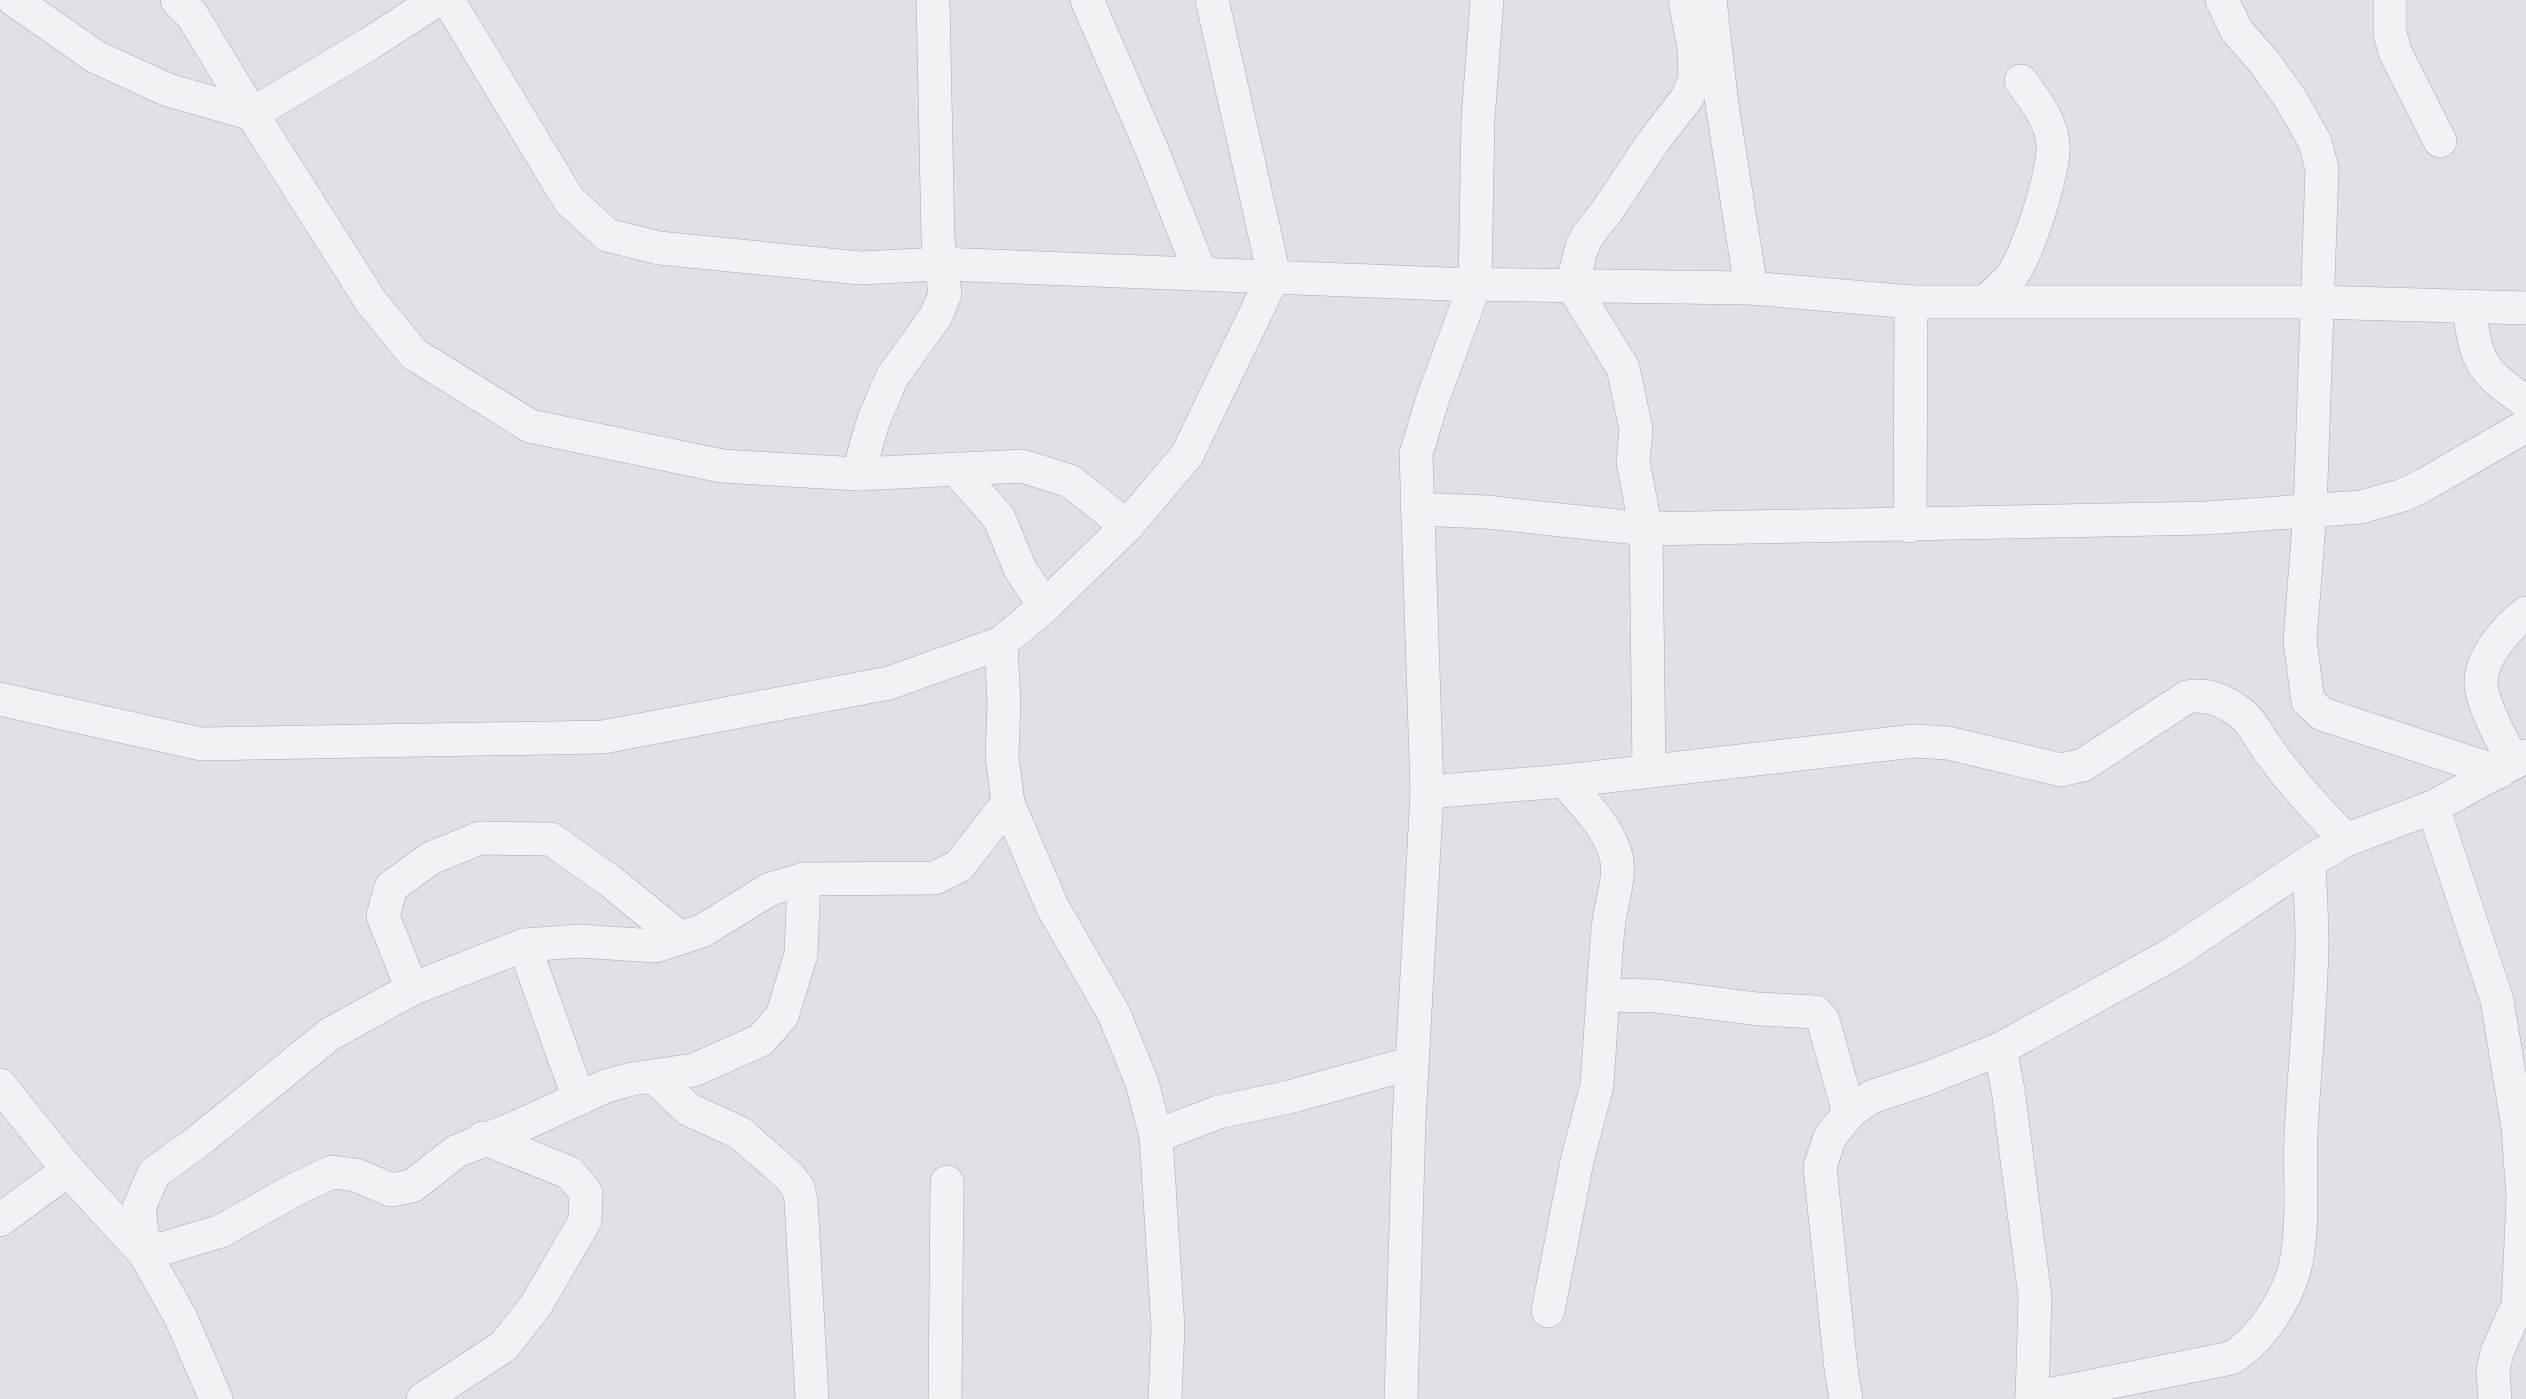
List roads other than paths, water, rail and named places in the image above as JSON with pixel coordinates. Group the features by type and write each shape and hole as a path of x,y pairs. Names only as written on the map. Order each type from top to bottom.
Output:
{"street":[{"path":"14,0 96,57 168,90 252,114 437,0"},
{"path":"177,0 192,15 372,303 414,354 530,426 722,466 858,474 1022,466 1070,481 1127,526"},
{"path":"448,0 569,200 607,235 659,248 860,268 940,264 1475,284 1751,288 1911,302 2316,302 2526,308"},
{"path":"858,474 873,422 892,377 936,316 945,294 938,240 933,0"},
{"path":"1087,0 1152,150 1201,274"},
{"path":"0,699 201,744 603,738 889,683 1001,643 1045,606 1127,526 1187,455 1274,275 1212,0"},
{"path":"1401,1399 1412,1063 1427,792 1416,454 1432,401 1475,284 1478,118 1487,0"},
{"path":"1649,771 1646,529 1634,462 1636,429 1623,368 1572,285 1582,247 1588,235 1687,98 1695,79 1694,49 1685,0"},
{"path":"1710,0 1722,105 1751,288"},
{"path":"2222,0 2237,31 2264,62 2290,98 2315,142 2322,169 2310,511 2300,641 2308,701 2322,714 2513,764"},
{"path":"2390,0 2390,33 2395,52 2440,141"},
{"path":"1987,301 2011,277 2023,256 2048,178 2053,143 2047,120 2021,81"},
{"path":"1910,526 1911,302"},
{"path":"2468,306 2476,351 2481,364 2497,381 2526,402"},
{"path":"1417,509 1486,512 1646,529 2207,519 2361,507 2403,495 2526,426"},
{"path":"956,469 999,518 1021,571 1045,606"},
{"path":"2513,764 2491,720 2480,682 2487,660 2503,635 2526,613"},
{"path":"1001,643 1004,703 1002,756 1008,804 1053,906 1114,1014 1142,1083 1156,1137 1168,1328 1165,1399"},
{"path":"1427,792 1564,781 1914,741 1948,743 2061,770 2082,765 2187,697 2201,694 2218,699 2240,712 2252,723 2267,748 2346,840"},
{"path":"1846,1399 1820,1167 1830,1137 1849,1113 1871,1097 1928,1078 2000,1049 2174,953 2309,862 2346,840 2433,807 2513,764"},
{"path":"1548,1311 1577,1161 1598,1085 1609,921 1618,870 1614,852 1603,829 1586,805 1564,781"},
{"path":"145,1254 139,1208 154,1173 196,1143 330,1034 412,989 524,945 579,941 655,946 702,931 770,889 804,879 935,878 958,866 1008,804"},
{"path":"2433,807 2497,1000 2518,1127 2523,1198 2522,1305 2497,1352 2493,1371 2495,1399"},
{"path":"412,989 383,916 391,887 431,858 480,838 551,839 610,882 679,938"},
{"path":"2000,1049 2008,1090 2035,1297 2032,1399 2230,1358 2240,1352 2257,1336 2281,1300 2294,1270 2298,1240 2301,1136 2312,943 2309,862"},
{"path":"520,1140 579,1099 606,1086 632,1079 694,1070 761,1040 782,1016 801,954 804,879"},
{"path":"524,945 579,1099"},
{"path":"1603,995 1656,996 1758,1009 1816,1012 1823,1020 1849,1113"},
{"path":"1156,1137 1219,1112 1289,1097 1412,1063"},
{"path":"653,1076 688,1109 740,1133 790,1177 798,1188 801,1200 812,1399"},
{"path":"0,1085 68,1170 145,1254 181,1318 216,1399"},
{"path":"145,1254 221,1231 296,1189 332,1172 356,1174 391,1190 412,1186 457,1151 483,1138 520,1140 570,1173 586,1193 585,1221 536,1305 504,1346 423,1399"},
{"path":"0,1220 68,1170"},
{"path":"945,1399 947,1182"}]}
